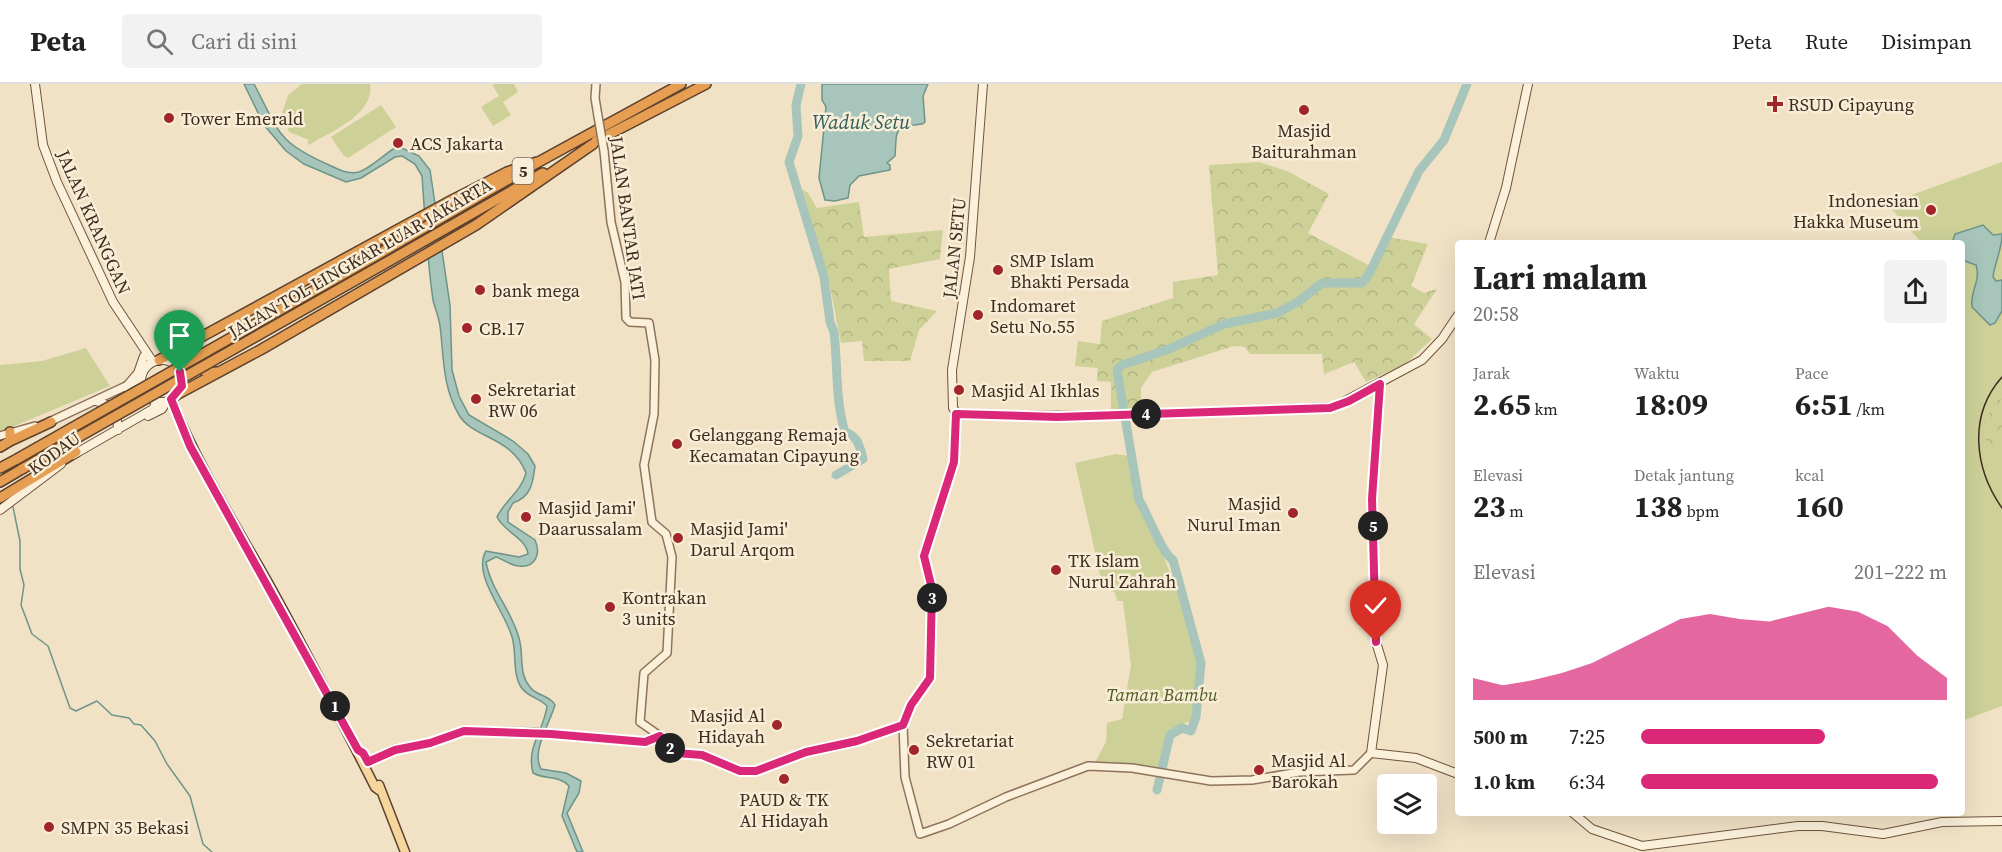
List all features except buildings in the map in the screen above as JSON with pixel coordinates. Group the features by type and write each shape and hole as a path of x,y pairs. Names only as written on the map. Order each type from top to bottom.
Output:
{"highway":[{"name":"JALAN TOL LINGKAR LUAR JAKARTA","path":"0,468 537,162 681,84"},
{"name":"JALAN TOL LINGKAR LUAR JAKARTA","path":"0,482 593,144 706,84"},
{"path":"174,395 423,257 501,209 593,144"},
{"path":"154,362 452,200 507,172 537,162"},
{"path":"201,336 193,347 194,361 202,371 219,372"},
{"path":"0,447 10,437 51,422"},
{"path":"0,498 76,452"}],"main road":[{"name":"JALAN KRANGGAN","path":"35,84 43,145 57,182 108,292 144,356 154,362"},
{"name":"JALAN SETU","path":"956,414 952,404 953,361 970,256 983,84"},
{"path":"1490,240 1506,188 1528,84"},
{"path":"956,414 1119,416 1330,408 1349,401 1422,360 1442,339 1455,320"},
{"name":"JALAN KRANGGAN","path":"132,332 154,362"},
{"path":"121,390 138,373 144,356"},
{"path":"174,395 157,401 145,394 141,379 154,362 176,366 182,375 174,395 201,468 285,613 358,750 375,788 380,790"},
{"path":"1380,384 1372,499 1376,642 1383,665 1371,753 1416,758 1455,773"},
{"name":"KODAU","path":"136,420 160,410 174,395"},
{"path":"96,401 112,409 117,419 118,430"},
{"name":"KODAU","path":"0,510 76,452 155,408 157,401"},
{"path":"358,750 363,753 368,762 405,852"},
{"path":"1577,816 1592,829 1642,846 1798,826 1822,826 1883,834 1942,822 2002,821"}],"street":[{"name":"JALAN BANTAR JATI","path":"596,84 595,98 604,151 611,222 624,273 626,318 630,322 648,323 655,354 654,414 644,465 652,522 664,531 670,548 672,593 667,653 644,673 639,708 640,722 660,736"},
{"path":"51,422 141,379"},
{"path":"956,414 954,462 924,556 932,589 930,678 911,705 903,725 905,777 920,834 950,825 989,805 1088,766 1117,766 1212,781 1252,780 1299,772 1354,770 1371,753"},
{"path":"0,436 10,437"},
{"path":"368,762 395,750 430,743 464,731 534,732 645,742 660,736 680,755 702,755 740,771 760,770 806,752 866,739 903,725"}],"green space":[{"path":"302,84 370,84 370,95 366,105 350,121 309,145 307,142 309,140 289,132 282,113 288,95"},
{"path":"492,84 514,84 518,92 503,102 511,115 493,126 481,107 499,96"},
{"path":"381,105 396,127 348,158 344,156 331,137"},
{"path":"1259,162 1287,171 1329,194 1308,233 1370,266 1388,237 1428,244 1411,286 1424,293 1437,289 1414,324 1432,339 1404,365 1366,382 1354,362 1324,374 1322,354 1250,354 1245,347 1234,346 1152,372 1141,388 1141,410 1111,411 1111,382 1097,381 1098,368 1075,366 1078,341 1100,344 1102,321 1173,298 1173,282 1218,275 1209,165"},
{"path":"2002,162 2002,706 1965,720 1965,240 1919,240 1887,204"},
{"path":"802,189 808,193 817,208 859,202 864,237 943,230 940,259 889,269 891,301 937,311 919,330 910,361 864,361 862,341 841,343 830,286"},
{"path":"86,348 110,386 0,432 0,365 42,361"},
{"path":"1996,397 2002,400 2002,448 1996,459 1986,457 1986,426"},
{"name":"Taman Bambu","path":"1116,454 1129,456 1131,476 1186,612 1202,669 1193,720 1171,729 1162,772 1094,764 1106,742 1107,723 1122,719 1131,665 1123,601 1117,601 1115,593 1102,583 1075,463"}],"water":[{"path":"244,84 254,84 281,134 289,142 329,165 347,172 359,172 398,146 419,156 430,170 450,305 452,370 459,396 469,415 513,441 528,454 535,466 530,489 524,497 513,503 508,512 508,522 535,540 536,559 530,565 525,566 513,565 496,557 486,562 492,582 516,628 526,682 533,690 550,699 555,705 538,754 541,769 566,773 581,781 579,793 567,813 583,852 577,852 562,816 569,786 561,780 533,773 532,755 547,706 527,693 518,682 510,631 492,596 483,572 486,551 519,557 528,554 519,539 497,517 524,480 526,473 512,452 465,423 449,393 431,285 422,176 415,164 402,156 395,157 361,178 346,182 304,164 286,151 264,125"},
{"name":"Waduk Setu","path":"822,84 928,84 923,96 925,122 906,126 898,131 895,156 887,163 890,165 890,170 859,176 850,185 848,198 835,201 825,200 819,178 826,107 822,100"},
{"path":"1983,225 1993,235 2002,234 1993,277 1996,281 2002,280 2002,311 1995,323 1990,325 1972,307 1977,276 1976,265 1965,261 1965,240 1953,240 1955,234"}],"waterway":[{"path":"801,84 796,105 798,136 789,162 824,277 830,322 834,332 842,420 845,432 858,442 863,459 836,475"},
{"path":"1157,790 1170,735 1182,728 1191,731 1196,717 1201,663 1173,560 1160,542 1139,500 1117,370 1122,365 1169,349 1224,324 1277,313 1298,302 1322,283 1362,283 1369,274 1419,171 1444,140 1467,84"},
{"path":"13,507 20,541 20,569 24,585 21,605 32,634 48,646 70,708 76,711 97,701 112,715 129,718 134,724 141,725 155,741 167,764 190,796 203,844 212,852"}],"tram line":[{"path":"2002,377 1991,392 1984,408 1979,442 1985,476 2002,508"}],"place":[{"name":"RSUD Cipayung","path":"1775,104"},
{"name":"Masjid Baiturahman","path":"1304,110"},
{"name":"Tower Emerald","path":"169,118"},
{"name":"ACS Jakarta","path":"398,143"},
{"name":"Indonesian Hakka Museum","path":"1931,210"},
{"name":"SMP Islam Bhakti Persada","path":"998,270"},
{"name":"bank mega","path":"480,290"},
{"name":"Indomaret Setu No.55","path":"978,315"},
{"name":"CB.17","path":"467,328"},
{"name":"Masjid Al Ikhlas","path":"959,390"},
{"name":"Sekretariat RW 06","path":"476,399"},
{"name":"Gelanggang Remaja Kecamatan Cipayung","path":"677,444"},
{"name":"Masjid Nurul Iman","path":"1293,513"},
{"name":"Masjid Jami' Daarussalam","path":"526,517"},
{"name":"Masjid Jami' Darul Arqom","path":"678,538"},
{"name":"TK Islam Nurul Zahrah","path":"1056,570"},
{"name":"Kontrakan 3 units","path":"610,607"},
{"name":"Masjid Al Hidayah","path":"777,725"},
{"name":"Sekretariat RW 01","path":"914,750"},
{"name":"Masjid Al Barokah","path":"1259,770"},
{"name":"PAUD & TK Al Hidayah","path":"784,779"},
{"name":"SMPN 35 Bekasi","path":"49,827"}],"route":[{"path":"180,372 182,386 178,394 171,399 190,446 291,623 358,750 363,753 368,762 395,750 430,743 464,731 504,731 645,742 660,736 670,748 680,755 702,755 740,771 756,771 798,754 857,741 903,725 911,705 925,689 930,678 932,589 924,556 954,462 956,414 959,416 1018,414 1058,417 1238,413 1330,408 1339,406 1380,384 1380,408 1372,485 1376,642"}]}
